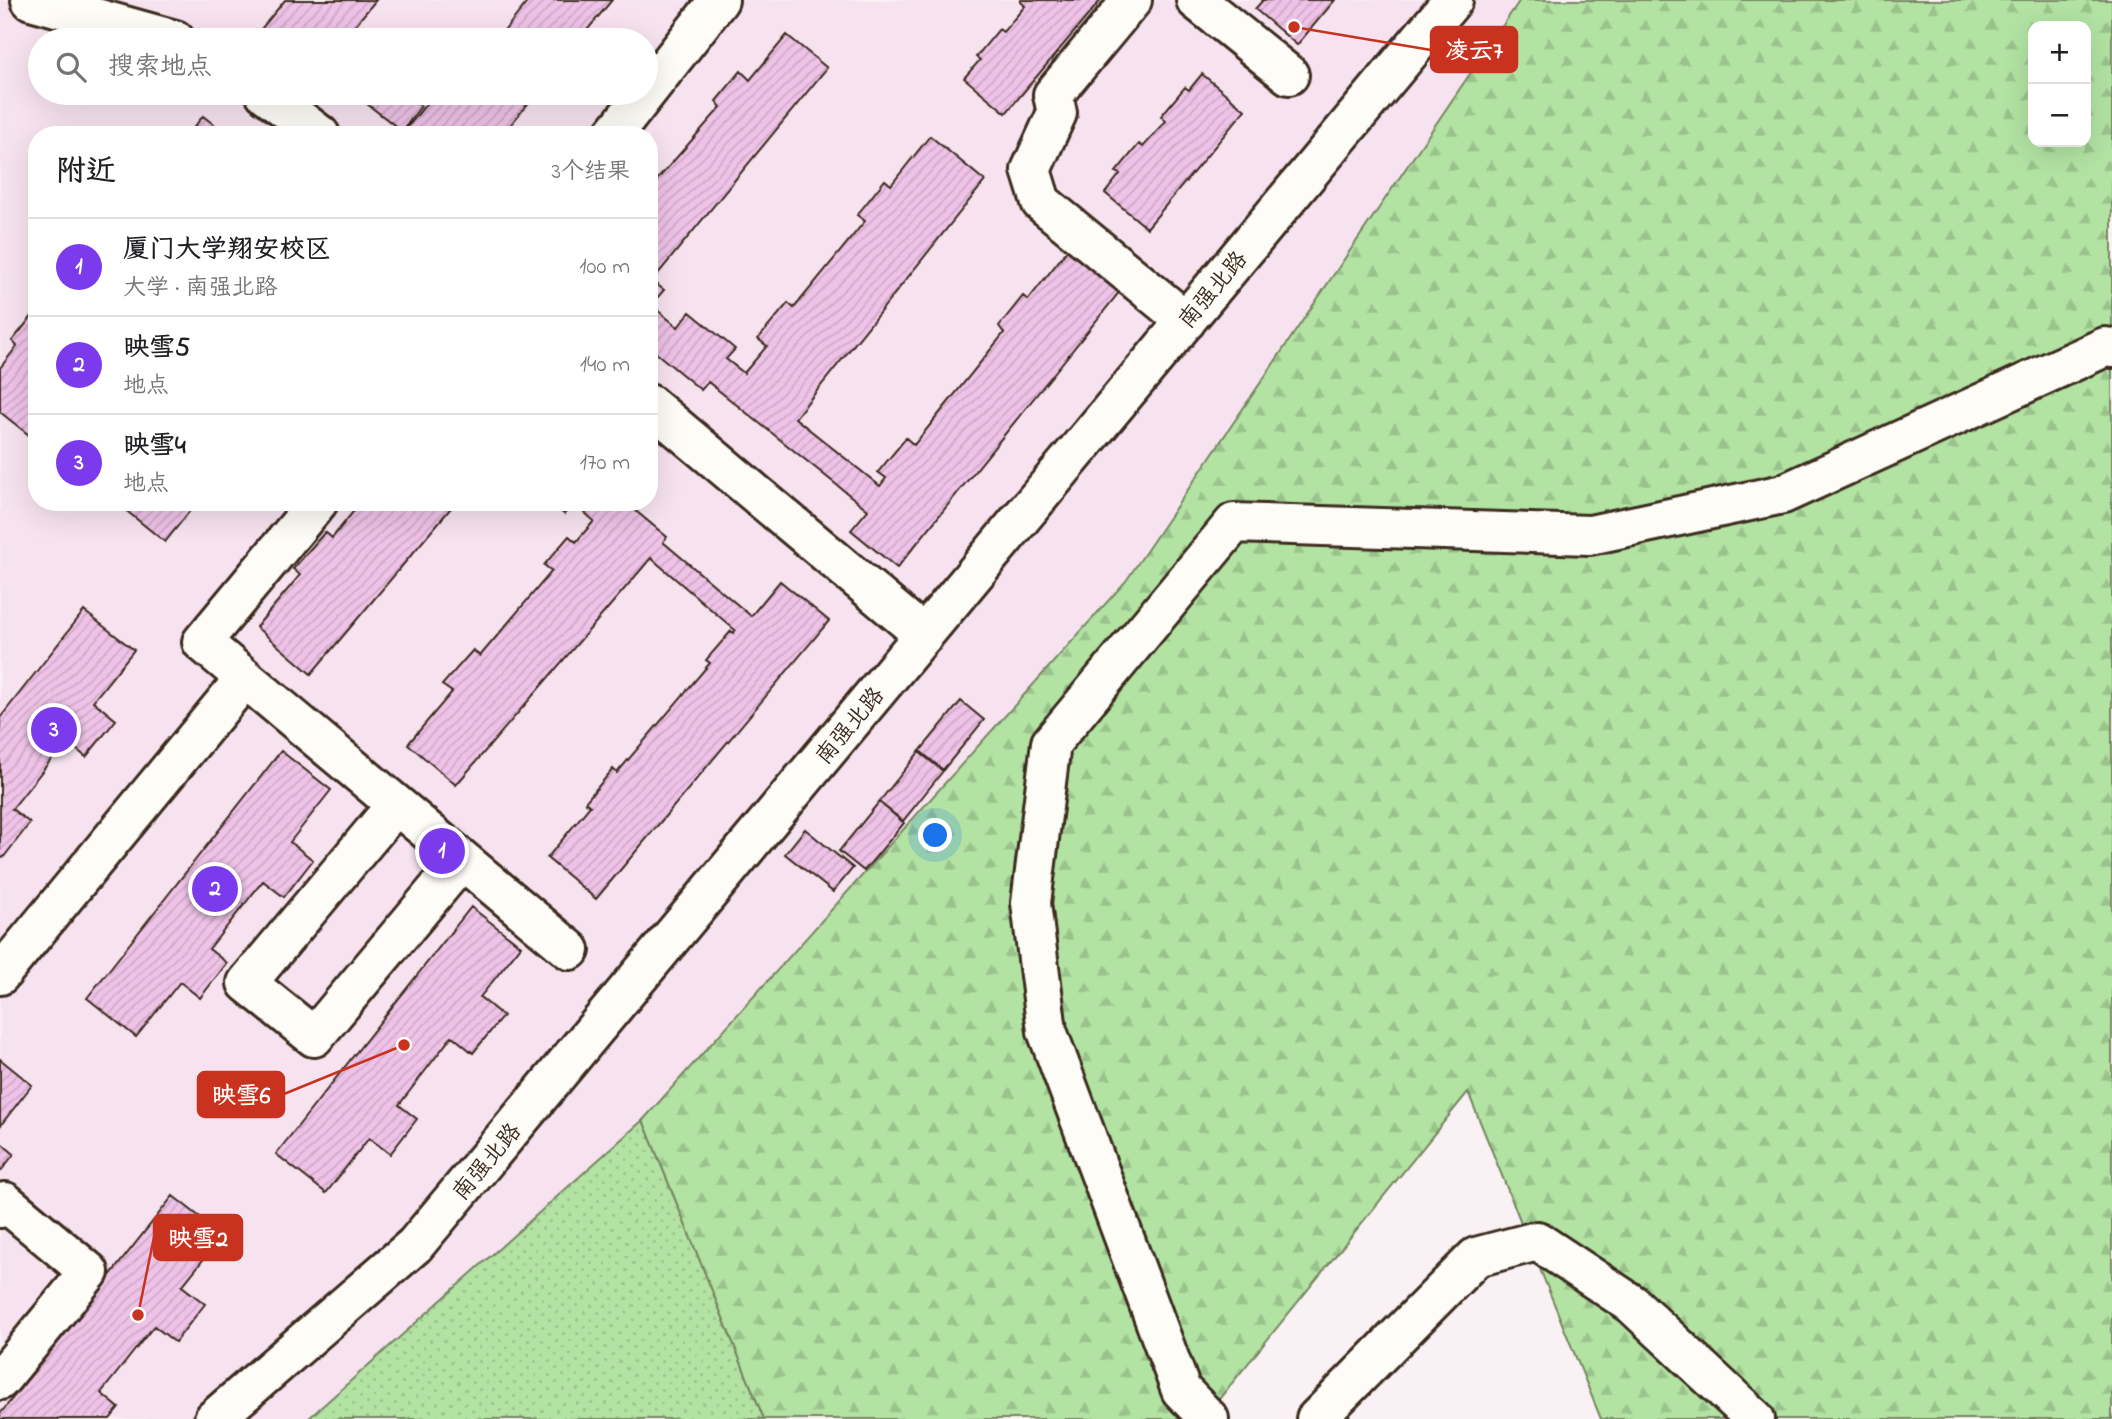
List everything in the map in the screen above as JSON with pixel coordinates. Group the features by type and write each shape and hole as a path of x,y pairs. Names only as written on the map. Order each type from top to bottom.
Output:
{"street":[{"path":"31,0 132,28"},
{"path":"658,78 719,0"},
{"path":"1132,0 1053,95 1057,113 1031,170 1041,202 1186,321"},
{"path":"1196,0 1289,75"},
{"name":"南强北路","path":"214,1419 415,1245 1453,0"},
{"path":"281,105 308,126"},
{"path":"620,126 637,105"},
{"path":"1209,1419 1181,1390 1047,1031 1031,903 1051,743 1234,523 1590,535 1783,494 2105,347 2112,348"},
{"path":"658,412 924,635"},
{"path":"311,511 202,642 570,950"},
{"path":"0,975 245,678"},
{"path":"396,805 247,984 314,1037 462,860"},
{"path":"0,1208 5,1202 89,1272 0,1380"},
{"path":"1316,1419 1476,1256 1536,1241 1632,1304 1755,1419"}],"shaded area":[{"path":"0,0 1624,0 1126,581 644,1120 764,1419 0,1419"}],"green space":[{"path":"1520,0 2112,0 2112,1419 1601,1419 1468,1092 1203,1419 764,1419 643,1120 1126,581"},
{"path":"643,1120 764,1419 308,1419"}],"building":[{"path":"285,0 376,0 353,28 262,28"},
{"path":"529,0 612,0 589,28 507,28"},
{"path":"1021,0 1101,0 1006,113 964,78 980,60 976,57 999,29 1003,32 1025,6"},
{"path":"1263,0 1335,0 1297,45 1255,9"},
{"path":"787,35 827,68 658,274 658,179 721,107 716,101 741,71 750,80"},
{"path":"1202,74 1245,110 1147,228 1105,193 1120,174 1116,172 1139,144 1143,147 1166,121 1161,116 1185,87 1189,90"},
{"path":"368,105 421,106 406,126 396,126"},
{"path":"425,105 527,105 510,126 408,126"},
{"path":"203,116 216,126 195,126"},
{"path":"930,136 985,181 795,418 880,486 886,478 878,472 906,438 914,445 1004,333 999,326 1023,296 1028,300 1069,248 1121,290 897,568 851,530 868,510 708,382 701,390 658,355 658,311 678,327 690,312 735,349 726,359 744,373 767,346 758,339 788,303 794,308 865,221 857,215 885,180 891,185"},
{"path":"658,286 664,290 658,297"},
{"path":"28,321 28,434 0,412 0,368 17,346 12,341"},
{"path":"127,511 190,511 165,542"},
{"path":"354,511 448,511 311,674 256,627 300,575 293,569 325,532 332,538"},
{"path":"583,511 636,511 667,537 663,542 751,616 780,581 829,621 596,899 547,858 590,806 585,802 613,769 617,773 710,663 706,660 731,631 734,633 735,630 651,558 456,785 408,744 452,692 442,685 473,650 480,656 552,571 544,565 569,536 576,542 594,521"},
{"path":"84,611 134,650 93,701 116,720 86,757 66,741 12,809 30,823 3,858 0,856 0,718"},
{"path":"961,701 984,720 943,770 920,751"},
{"path":"281,751 331,790 290,842 313,860 284,897 263,881 209,949 227,963 200,998 180,982 136,1037 87,998"},
{"path":"919,752 943,771 903,821 879,802"},
{"path":"879,802 904,823 864,871 839,851"},
{"path":"805,829 853,868 833,892 785,854"},
{"path":"471,907 521,946 480,997 503,1016 473,1053 452,1036 399,1105 417,1119 390,1154 369,1138 326,1193 276,1154"},
{"path":"0,1059 32,1085 0,1126"},
{"path":"0,1142 14,1154 0,1172"},
{"path":"173,1196 223,1235 182,1286 205,1304 175,1342 154,1326 101,1393 119,1408 110,1419 0,1419 0,1414"}],"place":[{"name":"凌云7","path":"1294,27"},
{"name":"映雪4","path":"54,730"},
{"name":"厦门大学翔安校区","path":"442,851"},
{"name":"映雪5","path":"215,889"},
{"name":"映雪6","path":"404,1045"},
{"name":"映雪2","path":"138,1315"}]}
